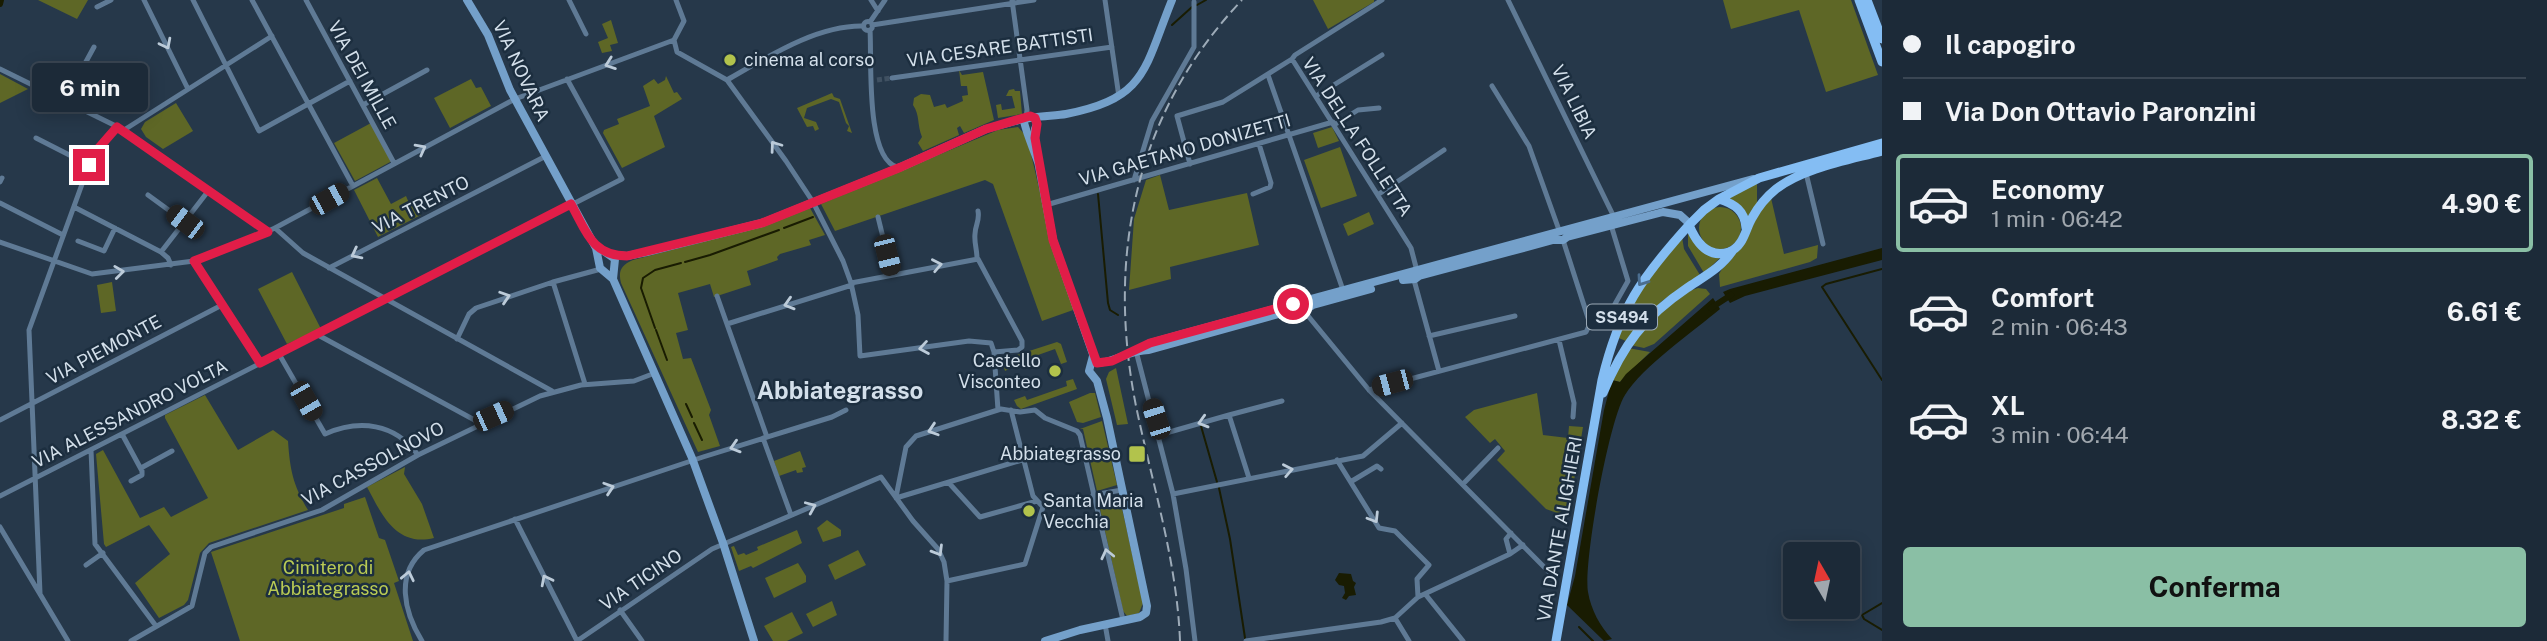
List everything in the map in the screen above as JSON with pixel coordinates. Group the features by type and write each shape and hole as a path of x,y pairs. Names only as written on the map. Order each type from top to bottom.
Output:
{"main road":[{"path":"1859,0 1882,62"},
{"path":"1867,0 1882,39"},
{"name":"SS494","path":"1733,250 1744,239 1746,228 1758,208 1784,183 1881,145"},
{"name":"SS494","path":"1690,224 1718,200 1759,178 1881,145"},
{"path":"1718,200 1735,206 1741,212 1746,228"},
{"path":"1690,224 1697,242 1705,249 1720,253 1733,250"},
{"name":"VIA DANTE ALIGHIERI","path":"1557,636 1606,361 1630,299 1657,261 1690,224"},
{"name":"VIA DANTE ALIGHIERI","path":"1595,422 1617,362 1638,329 1667,303 1717,270 1733,250"}],"street":[{"path":"97,7 111,0"},
{"path":"144,0 188,89"},
{"path":"193,0 259,131 350,81"},
{"path":"252,0 353,186"},
{"name":"VIA DEI MILLE","path":"306,0 394,163"},
{"name":"VIA NOVARA","path":"467,0 488,35 515,99 604,261"},
{"path":"569,0 586,34"},
{"path":"676,0 684,21 675,39 675,47 681,56 727,80 815,205 829,231 851,284 858,315 860,356 986,341 991,343 994,352 998,410"},
{"path":"871,0 878,11"},
{"path":"885,0 871,26 873,107 880,148 888,163 901,167"},
{"path":"727,80 770,55 843,27 863,26 866,22 871,26 1034,0"},
{"path":"1105,0 1119,97"},
{"path":"457,339 469,314 476,309 584,273 604,261 762,223 815,205 1011,120 1030,121 1090,109 1119,97 1140,79 1172,0"},
{"path":"1292,59 1380,0"},
{"name":"VIA LIBIA","path":"1508,0 1612,221 1628,281 1615,304"},
{"path":"1012,2 1030,121 1053,240 1097,366 1147,606 1146,613 1140,617 1050,640"},
{"path":"1134,180 1152,121 1193,50 1194,2"},
{"path":"124,130 272,36"},
{"path":"0,242 92,274 194,261 275,229 515,99 675,39"},
{"path":"64,102 94,47"},
{"name":"VIA CESARE BATTISTI","path":"892,78 1112,47"},
{"path":"1316,96 1382,55"},
{"name":"VIA DELLA FOLLETTA","path":"1190,164 1177,116 1223,102 1292,59 1411,248 1414,276 1438,371"},
{"path":"0,69 124,130 268,232"},
{"path":"363,105 427,70"},
{"path":"1268,75 1343,291"},
{"name":"VIA ALESSANDRO VOLTA","path":"0,496 622,179 567,79"},
{"path":"1369,390 1578,335 1591,324 1529,146 1492,86"},
{"name":"VIA GAETANO DONIZETTI","path":"1046,205 1333,123 1358,110 1380,108"},
{"path":"40,593 29,330 89,165 97,150 117,127"},
{"path":"36,138 89,165"},
{"path":"1253,194 1270,187 1271,184 1259,144"},
{"path":"1378,194 1444,150"},
{"name":"VIA TRENTO","path":"329,268 546,156"},
{"path":"1806,173 1823,244"},
{"path":"1097,366 1137,350 1149,350 1759,178"},
{"path":"161,252 209,190"},
{"path":"148,195 185,222"},
{"path":"1692,195 1718,200"},
{"path":"0,203 63,235"},
{"path":"74,207 161,252 171,265"},
{"path":"978,211 979,219 975,229 976,258 1023,341 1018,350 994,352"},
{"path":"1612,221 1663,212 1680,215 1690,224"},
{"path":"878,217 892,274"},
{"path":"78,241 104,251 115,228"},
{"path":"275,229 303,253 552,391"},
{"path":"613,279 616,266 627,256"},
{"path":"727,324 851,284 976,258"},
{"path":"194,261 260,363"},
{"path":"604,261 616,266"},
{"path":"604,261 693,460 754,641"},
{"path":"1303,307 1343,291 1414,276"},
{"path":"553,282 585,384"},
{"path":"717,296 791,516"},
{"name":"VIA PIEMONTE","path":"0,420 222,305"},
{"path":"1303,307 1369,390 1550,573"},
{"path":"1429,337 1515,316"},
{"path":"318,335 480,423"},
{"path":"1559,340 1574,403 1573,417"},
{"path":"1137,350 1173,494 1195,641"},
{"path":"279,354 325,434 343,426 358,424 375,427 404,440 418,455"},
{"name":"VIA CASSOLNOVO","path":"131,641 192,606 205,553 209,548 321,510 480,423 552,391 585,384 634,381 655,373"},
{"path":"1159,435 1282,401"},
{"path":"422,641 413,623 406,594 406,575 415,558 424,550 693,460 832,417 846,410"},
{"path":"946,641 946,570 938,549 896,498 903,456 910,440 998,410 1035,410 1045,418 1077,431 1080,435 1123,620"},
{"path":"947,581 1025,564 1043,507 1033,496 1022,460 1013,411"},
{"path":"1229,415 1249,478"},
{"path":"1173,494 1363,456 1402,422"},
{"path":"122,434 141,468 142,475 131,481"},
{"path":"1463,484 1498,448"},
{"path":"91,450 95,544 156,626"},
{"path":"141,468 172,451"},
{"path":"896,498 1022,460"},
{"path":"1338,460 1379,528 1395,531 1429,565 1417,579 1418,597"},
{"path":"1352,481 1377,467 1381,469"},
{"name":"VIA TICINO","path":"577,641 723,543 881,477 896,498"},
{"path":"948,483 980,517 1037,501"},
{"path":"1094,495 1122,489"},
{"path":"515,519 577,641"},
{"path":"0,527 68,641"},
{"path":"1510,554 1506,540 1511,533"},
{"path":"1246,641 1395,618 1418,597 1510,554 1523,545"},
{"path":"86,565 103,553"},
{"path":"1426,595 1463,641"},
{"path":"620,610 642,641"},
{"path":"1395,618 1409,641"},
{"path":"1105,624 1108,641"}],"green space":[{"path":"38,0 88,0 77,19"},
{"path":"1313,0 1374,0 1374,2 1328,29"},
{"path":"1723,0 1851,0 1878,75 1826,92 1799,10 1731,29"},
{"path":"611,20 618,43 610,45 612,51 602,53 598,42 608,38 602,24"},
{"path":"959,70 962,75 983,72 994,120 964,133 960,126 957,128 959,135 923,151 918,143 922,137 913,105 914,98 921,94 930,95 934,107 945,104 947,108 963,101 962,96 968,95 967,86 961,86"},
{"path":"0,74 28,89 0,103"},
{"path":"666,76 674,93 677,92 682,99 654,116 665,147 622,168 603,133 604,130 619,124 617,119 650,106 643,86 654,79 658,84 665,80"},
{"path":"471,79 476,88 481,87 491,106 450,128 434,98"},
{"path":"1009,90 1020,91 1022,114 998,118 996,105 1001,104 1002,110 1015,108 1012,96 1006,96"},
{"path":"832,93 840,99 852,133 847,131 849,126 839,102 831,99 807,108 804,118 816,122 819,129 815,131 813,126 807,127 797,108"},
{"path":"176,103 193,131 163,149 146,137 141,129 145,122"},
{"path":"371,123 392,161 355,181 334,143"},
{"path":"1018,127 1027,137 1049,231 1076,309 1042,321 993,184 985,180 835,231 821,204 998,130"},
{"path":"1332,127 1339,141 1318,148 1313,133"},
{"path":"1340,147 1357,196 1321,208 1304,160"},
{"path":"1160,175 1169,210 1247,193 1259,245 1170,267 1171,279 1129,290 1134,219 1146,180"},
{"path":"377,178 391,204 406,196 409,203 414,201 421,215 378,237 354,190"},
{"path":"1757,183 1757,203 1747,218 1727,198"},
{"path":"1771,198 1784,254 1818,245 1817,258 1720,287 1719,274 1731,260 1752,221"},
{"path":"1720,207 1735,213 1741,228 1735,243 1720,249 1705,243 1699,228 1705,213"},
{"path":"810,208 825,235 809,240 811,245 780,254 778,260 747,271 751,285 714,297 710,284 678,293 688,330 676,333 683,359 691,358 711,410 709,415 720,446 698,452 621,283 621,269 633,260 761,227"},
{"path":"1369,212 1374,224 1348,236 1343,224"},
{"path":"1690,232 1723,255 1704,273 1688,246"},
{"path":"1682,237 1684,249 1700,275 1662,301 1626,341 1616,337 1633,299"},
{"path":"292,272 321,329 287,344 258,289"},
{"path":"112,282 116,311 101,313 97,285"},
{"path":"1698,288 1706,289 1710,294 1654,344 1644,348 1630,345 1669,304"},
{"path":"1057,342 1061,344 1067,362 1061,364 1055,349 1015,363 1015,366 1005,371 1004,359"},
{"path":"1628,348 1650,352 1620,382 1612,380"},
{"path":"1116,368 1128,424 1117,425 1106,379 1109,372"},
{"path":"1073,379 1077,389 1021,409 1014,400 1025,396 1027,400 1067,386 1066,381"},
{"path":"1095,393 1101,417 1083,423 1077,422 1069,402"},
{"path":"1537,393 1543,435 1568,438 1569,426 1583,427 1568,517 1546,509 1497,460 1505,451 1495,439 1490,443 1465,417 1474,410"},
{"path":"205,395 238,450 273,430 288,441 293,477 308,510 209,543 200,553 188,600 184,605 159,618 135,583 170,554 149,525 106,547 96,454 103,450 140,518 164,507 171,517 208,498 165,418 165,415"},
{"path":"1102,421 1117,485 1097,491 1083,429 1080,429"},
{"path":"800,451 806,467 802,468 803,472 797,473 796,470 779,476 774,461"},
{"path":"405,467 404,474 422,504 434,538 421,540 400,533 385,518 367,487"},
{"path":"1119,495 1143,603 1139,613 1127,616 1123,611 1098,500"},
{"name":"Cimitero di Abbiategrasso","path":"365,497 379,538 385,540 399,581 394,583 413,641 240,641 211,552 344,508 344,504"},
{"path":"827,520 841,530 841,536 823,542 817,528"},
{"path":"797,530 802,543 753,568 751,566 739,571 731,547 734,546 738,555 746,555 758,550 757,547"},
{"path":"858,550 866,565 835,580 828,565"},
{"path":"798,563 806,576 806,582 774,598 765,578"},
{"path":"832,601 837,615 813,627 806,614"},
{"path":"792,612 803,633 787,641 773,641 764,626"}],"shaded area":[{"path":"1882,248 1882,260 1745,296 1730,303 1723,292 1730,289"},
{"path":"1713,298 1720,309 1643,373 1625,395 1619,409 1599,492 1587,576 1589,599 1600,623 1612,639 1604,641 1567,605 1575,576 1604,410 1612,380 1620,382"},
{"path":"1339,573 1351,574 1356,583 1356,595 1349,596 1346,600 1342,598 1345,593 1344,586 1335,580"}],"waterway":[{"path":"0,4 1,0"},
{"path":"1197,5 1206,0"},
{"path":"1172,25 1192,7"},
{"path":"1098,194 1108,303 1110,310 1118,315"},
{"path":"784,228 813,217"},
{"path":"685,262 779,230"},
{"path":"655,328 641,288 643,278 655,270 681,263"},
{"path":"1882,269 1822,287 1882,380"},
{"path":"1711,308 1731,295"},
{"path":"656,330 667,360"},
{"path":"686,404 692,417"},
{"path":"694,423 702,440"},
{"path":"1201,426 1217,482"},
{"path":"1219,488 1230,539 1245,638"},
{"path":"1882,603 1862,615 1882,630"},
{"path":"1579,627 1593,641"}],"tunnel":[{"path":"877,80 892,78"}],"railway":[{"path":"1180,641 1169,552 1136,406 1128,350 1125,295 1128,241 1138,189 1154,139 1176,90 1205,44 1242,0"}],"place":[{"name":"cinema al corso","path":"730,60"},
{"name":"Castello Visconteo","path":"1055,371"},
{"name":"Abbiategrasso","path":"1137,454"},
{"name":"Santa Maria Vecchia","path":"1029,511"}],"district":[{"name":"Abbiategrasso","path":"840,391"}],"route":[{"path":"89,165 97,150 117,127 268,232 194,261 260,363 571,204 593,244 603,252 627,256 647,253 762,223 901,167 986,129 1030,116 1037,122 1035,138 1038,166 1053,240 1097,363 1112,361 1150,343 1293,304"}]}
